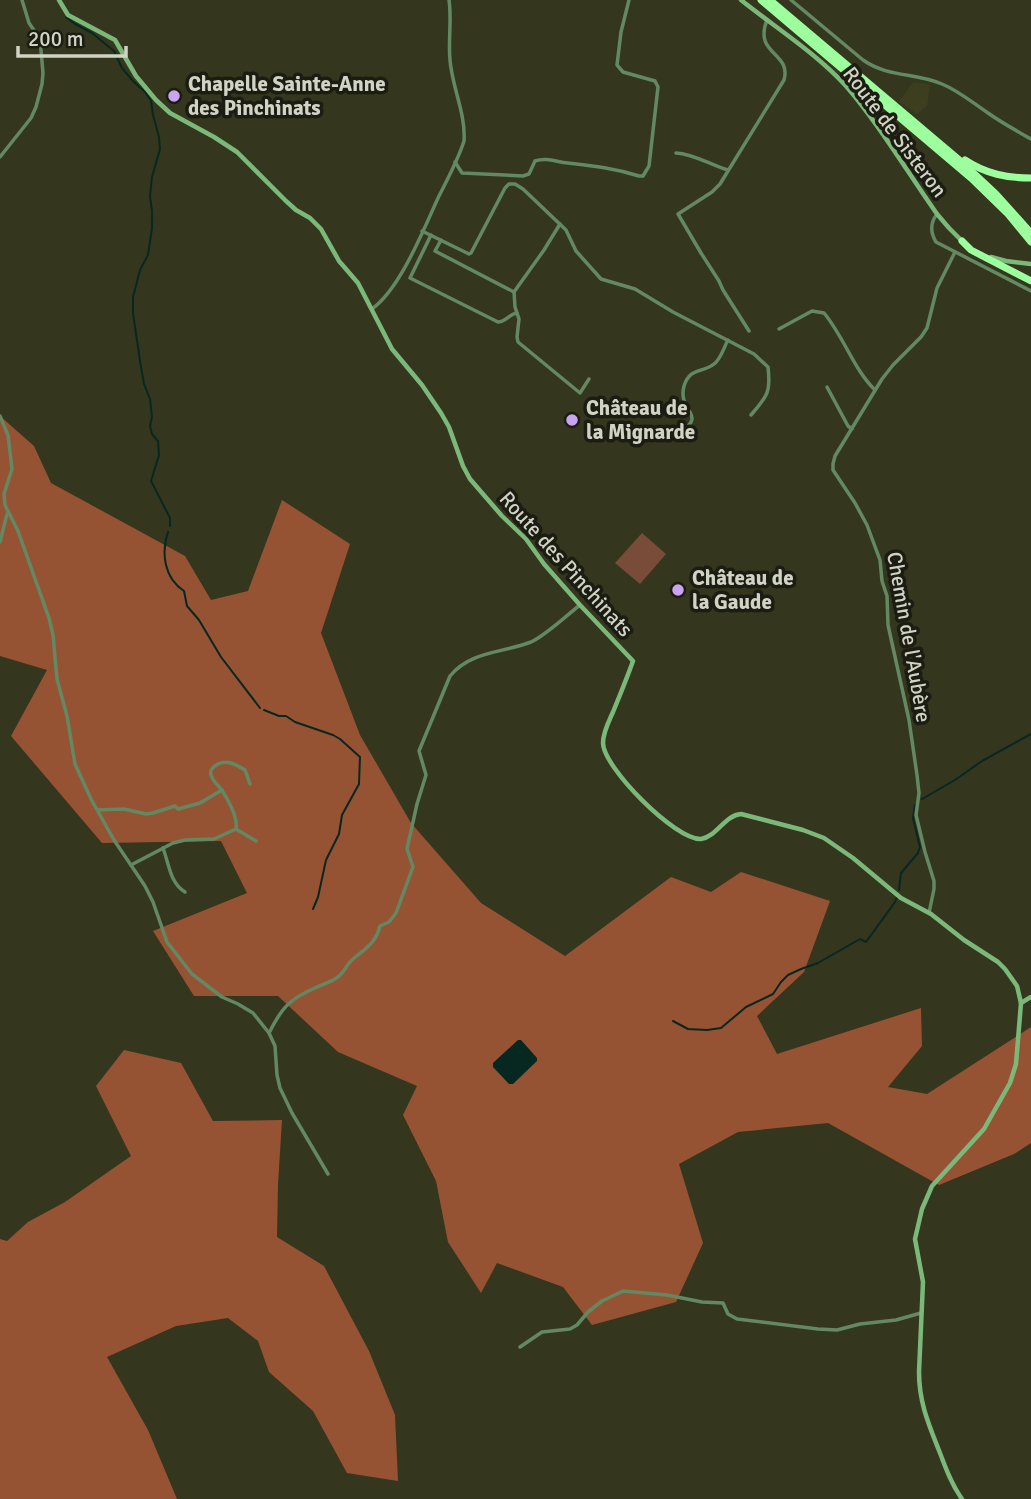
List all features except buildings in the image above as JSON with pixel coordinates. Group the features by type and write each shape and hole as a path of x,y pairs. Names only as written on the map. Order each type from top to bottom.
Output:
{"highway":[{"path":"761,0 971,178 1008,214 1031,242"},
{"path":"770,0 964,164 1031,233"},
{"path":"875,89 984,171 1031,178"},
{"path":"962,241 971,250 1031,281"}],"street":[{"path":"0,158 31,118 42,84 40,39 29,23 22,0"},
{"name":"Route des Pinchinats","path":"59,0 66,13 115,40 136,76 170,113 214,136 237,152 286,201 321,229 339,261 358,283 392,349 427,392 449,427 470,479 500,515 526,539 580,605 633,661 603,743 604,750 625,782 654,812 664,821 696,838 705,837 736,814 803,830 824,838 901,898 929,913 1005,969 1017,986 1021,1003 1016,1065 1010,1083 984,1129 932,1186 922,1209 915,1239 923,1282 919,1385 922,1406 951,1480 962,1499"},
{"path":"372,309 391,290 464,141 465,131 450,60 449,0"},
{"path":"455,162 462,173 523,176 529,174 535,161 548,159 614,168 643,176 649,166 657,87 654,81 623,72 617,65 629,0"},
{"name":"Route de Sisteron","path":"741,0 845,85 937,214 962,241 995,258 1031,264"},
{"path":"791,0 874,68 942,84 1031,139"},
{"path":"749,331 678,214 720,184 784,79 786,72 783,64 764,40 767,20"},
{"path":"676,153 687,154 728,170"},
{"path":"464,267 505,188 514,184 523,189 566,230 576,251 601,279 635,289 754,354 768,367 769,391 751,415"},
{"path":"937,214 932,226 934,238 942,246 1031,290"},
{"path":"559,224 538,260 514,292 519,323 517,337 523,347 580,393 589,379"},
{"path":"422,231 471,253"},
{"path":"431,235 410,278 498,323 516,313"},
{"path":"441,240 435,251 514,292"},
{"name":"Chemin de l'Aubère","path":"929,913 934,881 916,815 919,793 917,775 909,720 888,625 887,596 880,560 867,525 833,470 834,460 875,390 893,365 927,328 936,288 955,252"},
{"path":"779,329 812,311 824,313 875,390"},
{"path":"679,433 691,426 693,420 685,404 683,391 686,382 695,372 715,364 728,340"},
{"path":"827,387 852,429"},
{"path":"0,416 8,435 11,463 11,474 4,494 7,512 18,531 48,613 57,679 75,764 97,810 145,886 167,942 192,974 222,997 253,1013 269,1032 275,1046 280,1088 328,1174"},
{"path":"0,542 7,512"},
{"path":"269,1032 278,1014 288,1004 305,992 339,977 349,962 376,938 380,926 389,922 397,913 413,866 407,849 426,775 419,751 450,676 459,667 479,656 534,641 580,605"},
{"path":"236,829 237,823 211,770 223,761 232,763 245,770 250,784"},
{"path":"97,810 124,809 153,813 175,806 178,809 200,803 222,790"},
{"path":"131,865 173,843 214,839 236,829"},
{"path":"236,829 256,841"},
{"path":"163,848 172,878 177,887 185,892"},
{"path":"1021,1003 1031,997"},
{"path":"520,1347 542,1332 570,1329 602,1301 623,1292 723,1303 728,1314 737,1319 818,1329 836,1330 922,1313"}],"shaded area":[{"path":"912,83 930,85 927,106 917,114 899,102"},
{"path":"0,416 34,446 51,483 185,556 211,600 248,591 282,500 350,544 321,633 360,735 411,823 481,903 565,956 671,877 711,892 741,872 830,901 804,972 757,1016 777,1054 921,1008 922,1046 888,1087 927,1094 1031,1027 1031,1143 1014,1154 939,1185 828,1123 738,1132 679,1164 703,1243 676,1302 592,1325 563,1287 497,1263 481,1293 448,1242 436,1181 403,1115 417,1086 338,1052 278,996 194,996 153,931 247,893 221,841 102,843 11,736 47,670 0,656"},
{"path":"642,533 666,554 640,584 615,563"},
{"path":"124,1050 181,1063 213,1121 282,1120 277,1237 324,1266 369,1351 395,1415 398,1481 347,1473 313,1411 269,1372 258,1341 228,1318 176,1326 107,1357 148,1430 177,1499 0,1499 0,1239 7,1241 28,1222 65,1202 131,1156 96,1086"}],"water":[{"path":"521,1040 537,1061 513,1084 509,1084 493,1067 493,1063"}],"waterway":[{"path":"66,17 114,51 122,68 151,101 159,137 160,149 150,196 152,228 148,255 140,270 133,297 133,313 144,384 150,399 150,426 158,441 159,455 151,481 170,518 170,526"},
{"path":"168,532 165,548 168,572 177,586 184,591 187,606 199,620 221,657 260,708"},
{"path":"264,710 333,735 360,757 359,784 342,815 339,834 326,860 313,909"},
{"path":"922,799 1031,734"},
{"path":"899,890 901,873 920,847 913,818 915,805"},
{"path":"673,1021 688,1029 721,1028 746,1007 773,994 788,975 818,963 860,939 866,942 897,897"}],"place":[{"name":"Chapelle Sainte-Anne des Pinchinats","path":"174,96"},
{"name":"Château de la Mignarde","path":"572,420"},
{"name":"Château de la Gaude","path":"678,590"}]}
